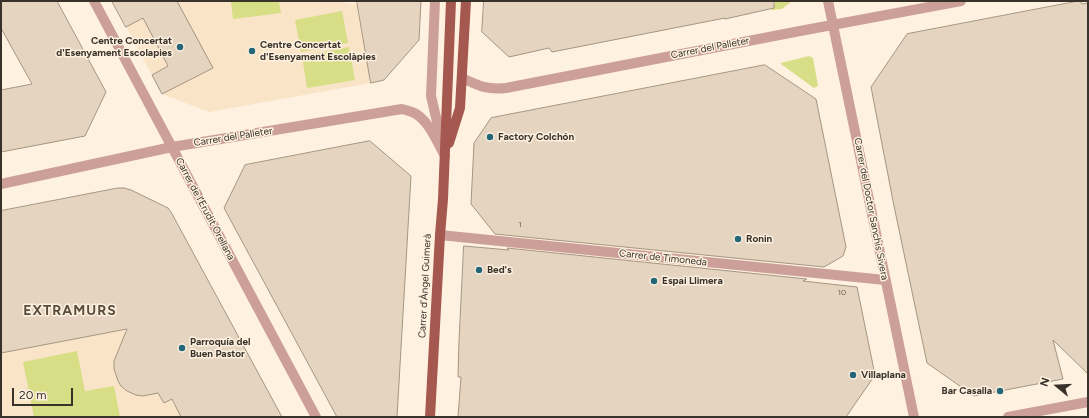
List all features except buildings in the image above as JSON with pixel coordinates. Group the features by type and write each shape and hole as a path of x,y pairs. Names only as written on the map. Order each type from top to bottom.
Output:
{"main road":[{"name":"Carrer d'Àngel Guimerà","path":"430,417 443,199 451,1"},
{"name":"Carrer d'Àngel Guimerà","path":"445,156 460,108 466,1"}],"street":[{"name":"Carrer de l’Erudit Orellana","path":"94,1 316,417"},
{"name":"Carrer d'Àngel Guimerà","path":"435,1 431,96 445,156"},
{"name":"Carrer del Doctor Sanchís Sivera","path":"828,1 914,417"},
{"name":"Carrer del Palleter","path":"462,78 482,87 494,89 506,88 961,1"},
{"name":"Carrer del Palleter","path":"1,184 172,147 402,109 414,112 422,120 430,129 445,156"},
{"name":"Carrer de Timoneda","path":"440,235 885,280"},
{"path":"1008,417 1088,402"}],"shaded area":[{"name":"Centre Concertat d'Esenyament Escolàpies","path":"147,1 345,1 345,3 357,4 371,83 209,112 162,94 120,15"},
{"path":"124,330 130,340 114,361 114,369 118,381 127,391 143,396 158,393 164,403 249,356 282,417 1,417 1,353"}],"green space":[{"path":"231,1 279,1 281,13 233,19"},
{"path":"776,1 792,1 782,9 772,10 771,9"},
{"path":"342,11 348,43 301,52 295,20"},
{"path":"349,47 355,80 307,88 302,56"},
{"path":"809,56 813,58 818,86 814,88 781,64"},
{"path":"77,351 85,391 114,386 120,417 34,417 23,362"}],"place":[{"name":"Centre Concertat d'Esenyament Escolapies","path":"180,47"},
{"name":"Centre Concertat d'Esenyament Escolàpies","path":"252,51"},
{"name":"Factory Colchón","path":"490,137"},
{"name":"Ronin","path":"738,239"},
{"name":"Bed's","path":"479,270"},
{"name":"Espai Llimera","path":"654,281"},
{"name":"Parroquía del Buen Pastor","path":"182,348"},
{"name":"Villaplana","path":"853,375"},
{"name":"Bar Casalla","path":"1000,391"}],"district":[{"name":"EXTRAMURS","path":"70,311"}]}
